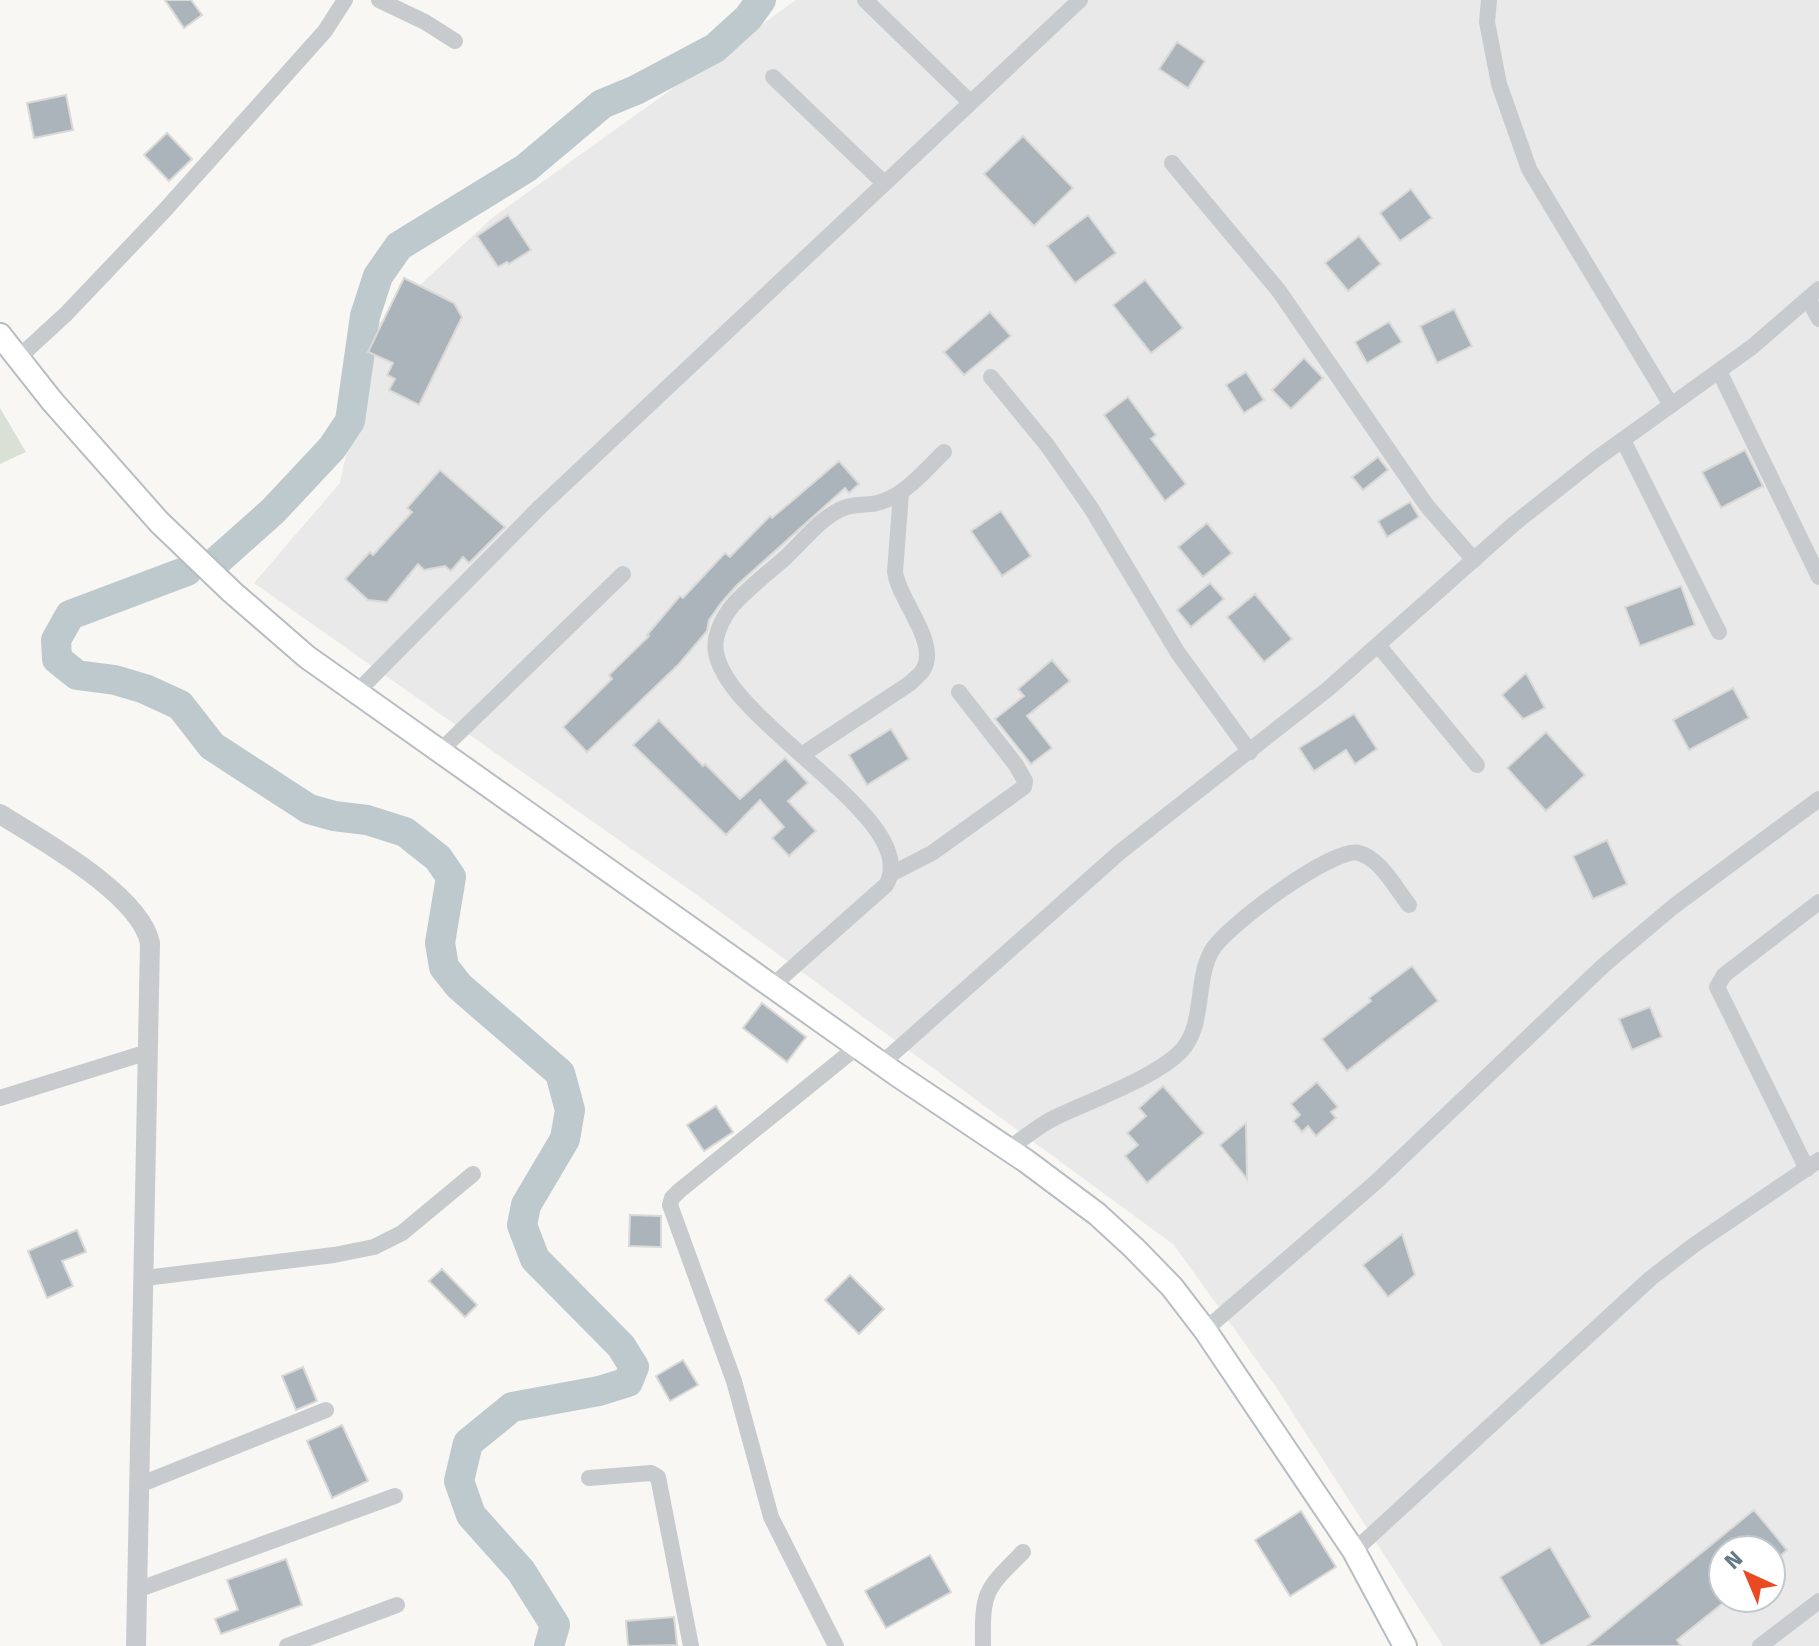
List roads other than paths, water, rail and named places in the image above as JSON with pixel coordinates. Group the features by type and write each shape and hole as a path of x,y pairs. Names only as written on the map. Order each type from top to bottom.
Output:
{"main road":[{"path":"0,335 17,359 159,522 232,592 307,657 881,1064 1008,1149 1097,1214 1134,1248 1172,1287 1205,1330 1354,1551 1405,1646"}],"street":[{"path":"17,359 66,314 165,210 325,31 345,0"},
{"path":"379,0 425,22 455,41"},
{"path":"865,0 970,102"},
{"path":"356,693 540,507 1080,0"},
{"path":"1489,0 1487,22 1499,84 1529,169 1671,405"},
{"path":"773,77 884,183"},
{"path":"1172,163 1279,291 1427,506 1474,560"},
{"path":"881,1064 1120,852 1328,689 1526,514 1752,347 1814,294 1819,319"},
{"path":"1719,371 1819,577"},
{"path":"991,377 1047,445 1082,496 1178,653 1250,752"},
{"path":"1623,440 1719,632"},
{"path":"893,873 890,852 874,825 733,687 717,658 715,640 731,608 822,523 841,509 857,504 875,504 901,493 944,452"},
{"path":"803,754 909,684 923,670 928,656 927,644 896,585 901,493"},
{"path":"439,752 623,574"},
{"path":"1378,645 1477,765"},
{"path":"772,986 886,885 893,873 932,853 1024,787 1025,781 1016,765 959,692"},
{"path":"1205,1330 1376,1182 1604,965 1674,906 1819,799"},
{"path":"0,814 90,873 141,920 150,943 136,1646"},
{"path":"1008,1149 1049,1120 1123,1086 1174,1057 1184,1048 1193,1032 1205,965 1213,948 1229,930 1263,902 1340,855 1357,852 1374,860 1409,905"},
{"path":"1354,1551 1651,1278 1705,1237 1813,1164 1717,987 1724,975 1819,902"},
{"path":"836,1646 771,1517 734,1381 670,1205 679,1191 857,1047"},
{"path":"0,1098 148,1052"},
{"path":"145,1278 334,1255 374,1247 402,1233 473,1174"},
{"path":"139,1485 326,1410"},
{"path":"589,1478 651,1473 658,1477 691,1646"},
{"path":"137,1590 395,1496"},
{"path":"983,1646 984,1599 997,1578 1023,1552"},
{"path":"1760,1646 1819,1601"},
{"path":"287,1646 397,1605"}],"waterway":[{"path":"218,560 273,511 332,448 350,421 365,316 378,276 399,246 526,168 602,104 636,90 715,48 748,18 761,0"},
{"path":"187,571 70,615 56,640 57,659 77,675 115,680 180,705 212,746 309,809 367,820 405,832 438,858 451,877 440,943 444,967 459,986 560,1073 570,1110 565,1139 526,1205 522,1225 535,1259 621,1346 634,1367 628,1382 599,1391 512,1407 468,1443 459,1481 471,1515 521,1571 555,1625 549,1646"}]}
